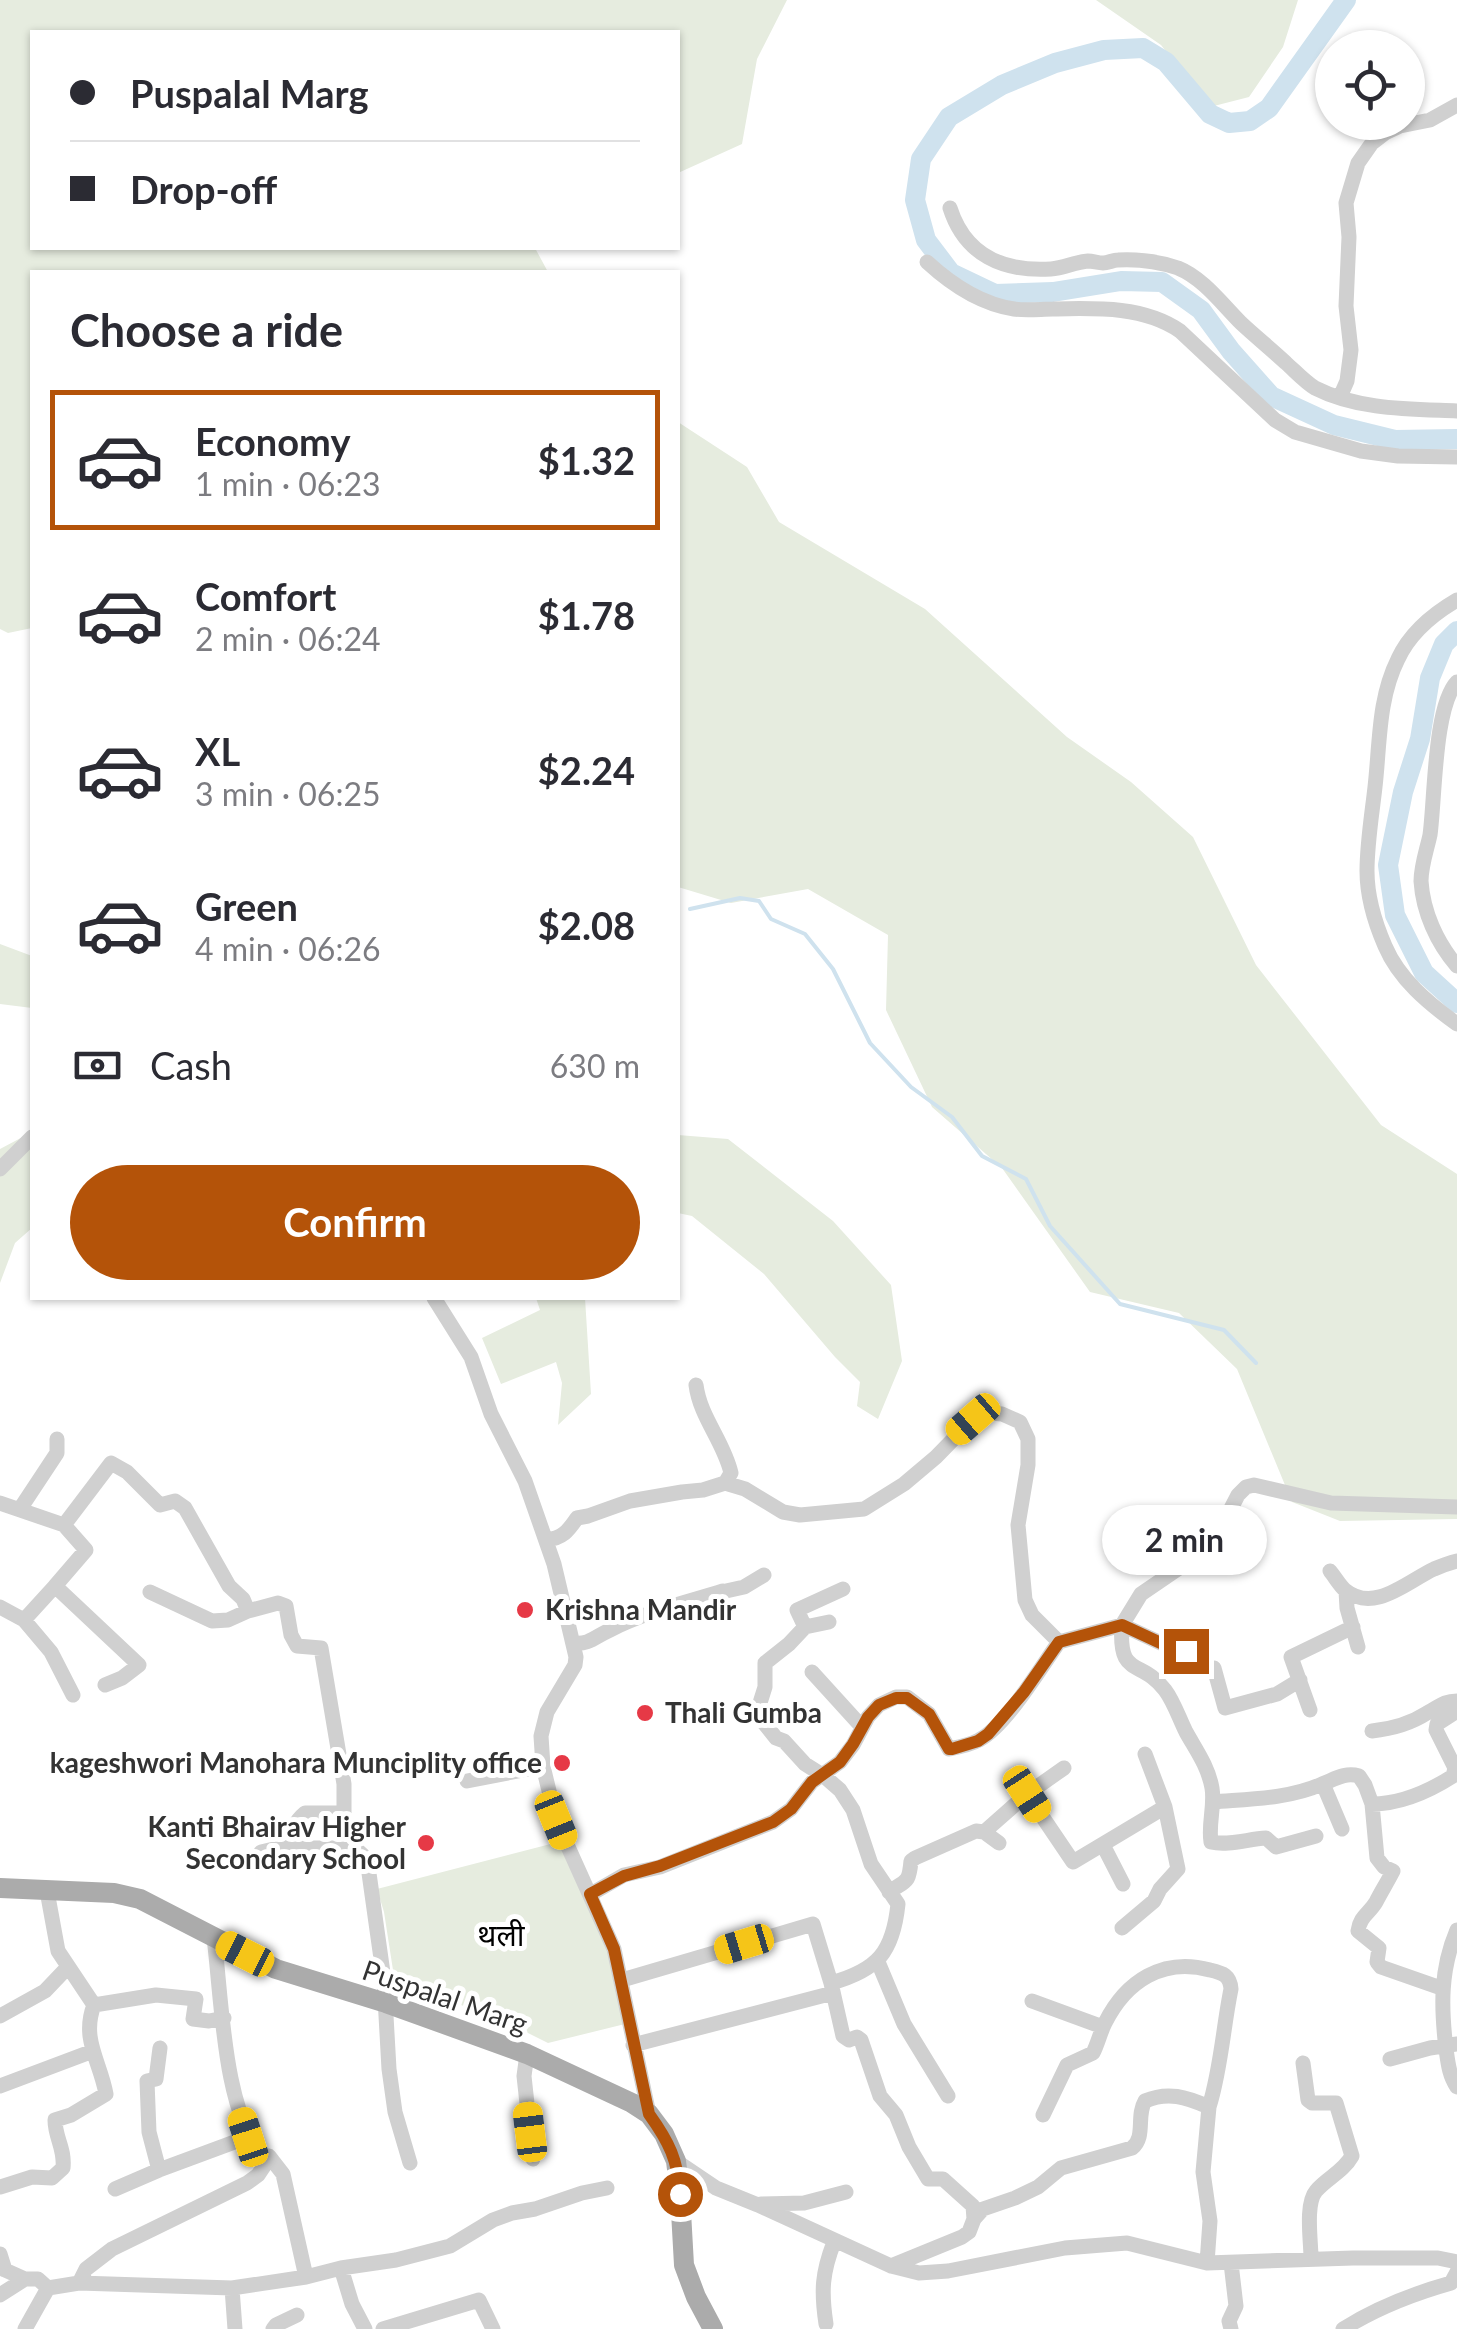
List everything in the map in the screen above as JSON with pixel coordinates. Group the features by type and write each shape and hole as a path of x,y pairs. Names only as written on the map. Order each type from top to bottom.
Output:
{"main road":[{"name":"Puspalal Marg","path":"0,1888 140,1899 276,1969 386,2003 527,2054 632,2102 649,2114"},
{"path":"649,2114 664,2134 676,2161 684,2264 708,2327"}],"street":[{"path":"1340,397 1347,381 1351,350 1346,306 1346,203 1358,163 1385,133 1430,120 1457,105"},
{"path":"950,208 956,226 968,242 983,255 1014,268 1117,260 1175,267 1192,275 1312,386 1340,397 1406,409 1457,411"},
{"path":"927,262 960,290 1015,309 1112,308 1169,323 1275,420 1294,432 1361,451 1457,457"},
{"path":"1457,600 1418,630 1399,657 1390,682 1377,743 1367,870 1380,932 1396,968 1435,1008 1457,1024"},
{"path":"1457,682 1449,691 1441,729 1430,835 1421,878 1436,935 1457,966"},
{"path":"0,1169 30,1139"},
{"path":"435,1300 471,1357 491,1414 524,1481 546,1540 574,1643 575,1665 547,1712 541,1736 543,1766 556,1820 614,1949 649,2114"},
{"path":"546,1540 566,1534 577,1518 614,1506 725,1483 732,1474 727,1456 697,1397 696,1385"},
{"path":"725,1483 745,1489 782,1512 800,1515 864,1509 904,1484 973,1419 990,1413 1020,1422 1028,1438 1028,1465 1018,1525 1025,1600 1032,1615 1059,1642"},
{"path":"20,1509 57,1452 57,1439"},
{"path":"64,1525 111,1463 127,1472 160,1505 175,1501 185,1508 229,1586 244,1600 248,1611"},
{"path":"1316,1836 1276,1847 1266,1838 1214,1844 1210,1838 1213,1802 1208,1772 1164,1688 1127,1662 1121,1648 1122,1625 1141,1594 1182,1566 1207,1555 1246,1487 1254,1485 1330,1503 1457,1507"},
{"path":"0,1503 64,1525 86,1550 24,1620"},
{"path":"1330,1572 1346,1591 1361,1598 1376,1598 1457,1561"},
{"path":"574,1643 590,1642 614,1627 664,1608 744,1587 764,1574"},
{"path":"55,1586 139,1666 106,1685"},
{"path":"805,1627 797,1610 842,1589"},
{"path":"1346,1591 1358,1647"},
{"path":"150,1592 212,1621 228,1620 278,1603 286,1606 297,1646 321,1648 344,1784 344,1813 305,1814 278,1848 261,1852"},
{"path":"0,1606 24,1620 51,1652 74,1696"},
{"path":"633,2044 832,1988 861,1974 878,1962 886,1950 896,1925 898,1904 871,1864 853,1810 840,1790 776,1738 764,1723 759,1706 765,1687 764,1663 805,1627 829,1622"},
{"path":"590,1894 624,1876 773,1822 791,1809 812,1782 840,1762 879,1705 896,1698 907,1698 929,1714 949,1749 988,1734 1059,1642 1122,1625 1186,1651"},
{"path":"1310,1710 1291,1657 1353,1627"},
{"path":"1214,1668 1225,1708 1277,1694 1300,1680"},
{"path":"812,1672 862,1727"},
{"path":"1372,1731 1389,1729 1442,1703 1457,1701"},
{"path":"1372,1804 1396,1802 1434,1788 1452,1776 1455,1768 1436,1730 1438,1724 1457,1711"},
{"path":"1122,1928 1154,1901 1178,1868 1165,1806 1145,1754"},
{"path":"467,1781 543,1766"},
{"path":"984,1832 1064,1768"},
{"path":"1213,1802 1305,1791 1355,1774 1365,1785 1372,1804 1377,1858 1393,1872 1377,1900 1359,1920 1358,1931 1379,1948 1377,1962 1381,1967 1441,1988"},
{"path":"1323,1784 1342,1829"},
{"path":"1027,1794 1073,1862 1165,1806"},
{"path":"889,1892 908,1879 915,1858 976,1831 1000,1843"},
{"path":"290,1837 291,1848 356,1848 367,1859 386,2003 394,2112 410,2163"},
{"path":"1104,1845 1123,1884"},
{"path":"46,1891 58,1951 94,2005"},
{"path":"622,1980 813,1924 843,2036 861,2040 880,2096 896,2115 928,2179 943,2180 973,2206 974,2219"},
{"path":"1457,1930 1441,1988 1451,2045 1448,2069 1457,2087"},
{"path":"79,2283 86,2269 112,2249 247,2183 264,2166 248,2137 231,2083 214,1938"},
{"path":"878,1962 904,2024 948,2096"},
{"path":"1043,2115 1067,2065 1093,2053 1114,2006 1142,1976 1177,1966 1200,1967 1227,1976 1231,1989 1219,2068 1208,2107 1203,2172 1210,2221 1207,2263"},
{"path":"0,2016 45,1991 66,1970"},
{"path":"94,2005 156,1995 196,1998 194,2019 224,2018"},
{"path":"1032,2001 1103,2026"},
{"path":"0,2188 32,2177 52,2178 62,2168 64,2155 55,2120 106,2094 88,2023 94,2005"},
{"path":"1390,2059 1451,2045"},
{"path":"159,2170 149,2132 147,2081 156,2080 160,2048"},
{"path":"0,2086 93,2051"},
{"path":"527,2054 524,2076 533,2160"},
{"path":"1304,2063 1308,2100 1312,2104 1336,2103 1352,2156 1312,2195 1311,2258"},
{"path":"891,2266 962,2237 984,2209 1038,2187 1061,2168 1132,2148 1139,2139 1145,2101 1182,2096 1208,2107"},
{"path":"115,2189 248,2137"},
{"path":"263,2158 270,2156 283,2174 306,2277"},
{"path":"676,2161 716,2188 834,2242 920,2274 1065,2248 1128,2243 1207,2263 1311,2258 1438,2258 1457,2262"},
{"path":"48,2288 79,2283 232,2288 306,2277 450,2246 493,2220 607,2188"},
{"path":"758,2204 804,2203 846,2192"},
{"path":"826,2324 822,2282 834,2242"},
{"path":"0,2254 4,2270 25,2279 38,2279 48,2288"},
{"path":"1231,2329 1229,2321 1236,2306 1232,2263"},
{"path":"342,2268 352,2304 365,2329"},
{"path":"0,2294 25,2279"},
{"path":"1343,2329 1394,2300 1455,2283"},
{"path":"25,2329 48,2288"},
{"path":"232,2288 235,2329"},
{"path":"383,2329 479,2300 492,2329"},
{"path":"272,2329 298,2315"}],"shaded area":[{"path":"0,0 787,0 757,59 742,144 680,172 680,30 30,30 30,250 536,250 547,270 30,270 30,628 8,633 0,629"},
{"path":"1096,0 1298,0 1283,47 1249,97 1210,107 1161,45"},
{"path":"680,423 747,467 779,522 925,609 1067,737 1131,782 1193,837 1256,965 1381,1125 1457,1174 1457,1519 1340,1521 1292,1502 1237,1369 1179,1313 1090,1292 1002,1168 932,1107 886,1010 888,935 808,889 731,903 680,888"},
{"path":"0,944 30,955 30,1008 0,1004"},
{"path":"30,1133 30,1230 15,1243 0,1283 0,1149"},
{"path":"680,1135 728,1139 833,1221 891,1285 902,1361 878,1419 857,1406 860,1382 764,1274 692,1216 680,1213"},
{"path":"537,1300 585,1300 591,1394 558,1425 562,1383 556,1362 501,1384 482,1338 540,1310"},
{"path":"566,1840 617,1975 625,2024 548,2043 504,2021 418,1989 393,1970 377,1889"}],"waterway":[{"path":"1346,0 1269,108 1250,121 1229,123 1210,114 1166,62 1143,48 1104,50 1055,63 1002,85 949,117 921,159 915,200 926,240 951,273 995,294 1053,292 1121,281 1162,282 1201,310 1271,396 1334,425 1395,440 1457,439"},
{"path":"1457,631 1444,644 1430,678 1420,739 1403,792 1388,865 1395,915 1424,973 1457,1003"},
{"path":"690,909 740,898 759,901 771,919 805,934 833,969 870,1043 911,1087 952,1117 982,1156 1026,1179 1050,1226 1120,1304 1224,1330 1256,1363"}],"place":[{"name":"Krishna Mandir","path":"525,1610"},
{"name":"Thali Gumba","path":"645,1713"},
{"name":"kageshwori Manohara Munciplity office","path":"562,1763"},
{"name":"Kanti Bhairav Higher Secondary School","path":"426,1843"}],"district":[{"name":"थली","path":"501,1936"}],"route":[{"path":"680,2194 676,2161 664,2134 649,2114 614,1949 590,1894 624,1876 706,1850 773,1822 791,1809 812,1782 840,1762 879,1705 896,1698 907,1698 929,1714 943,1742 952,1749 988,1734 1059,1642 1122,1625 1186,1651"}]}
